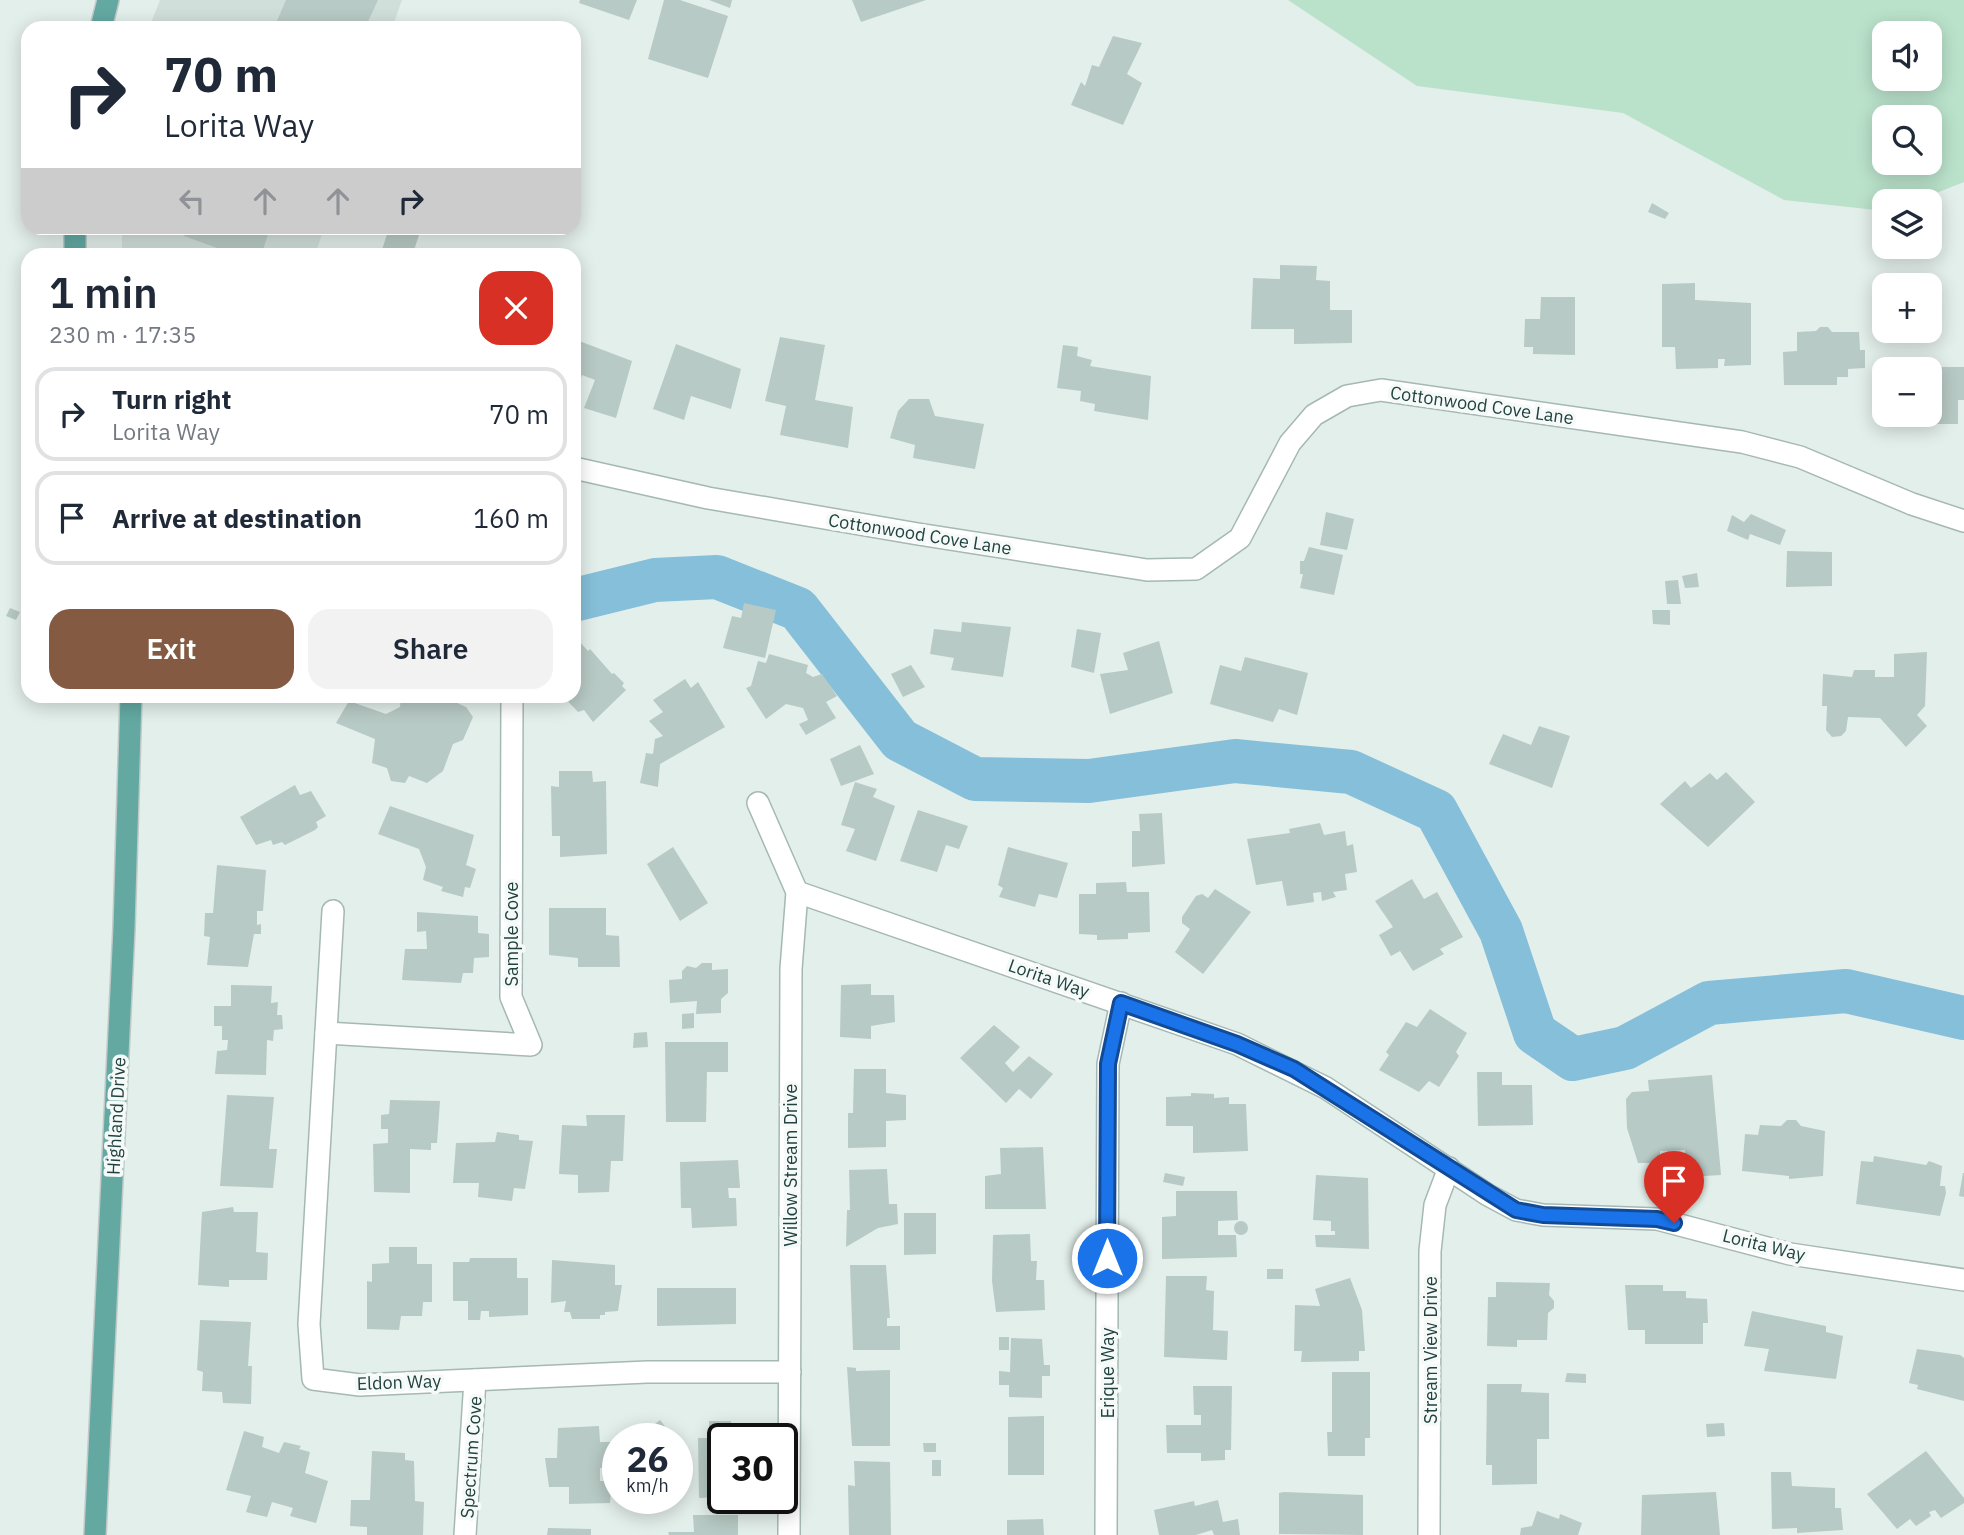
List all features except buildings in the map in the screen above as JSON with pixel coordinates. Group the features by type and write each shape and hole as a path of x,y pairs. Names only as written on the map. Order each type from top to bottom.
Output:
{"main road":[{"path":"103,21 108,0"},
{"name":"Highland Drive","path":"95,1535 123,967 131,703"}],"street":[{"name":"Cottonwood Cove Lane","path":"581,470 708,498 918,534 1147,570 1196,569 1240,538 1290,443 1314,415 1347,396 1381,390 1742,442 1800,457 1912,504 1964,521"},
{"name":"Sample Cove","path":"326,1033 531,1045 511,997 512,703"},
{"name":"Willow Stream Drive","path":"758,803 797,892 791,969 789,1535"},
{"name":"Lorita Way","path":"797,892 1237,1044 1294,1069 1516,1210 1543,1215 1657,1219 1790,1254 1964,1280"},
{"path":"326,1033 333,911"},
{"name":"Erique Way","path":"1106,1535 1108,1064 1121,1003"},
{"name":"Eldon Way","path":"326,1033 309,1324 313,1379 360,1385 646,1371 790,1372"},
{"name":"Stream View Drive","path":"1429,1535 1430,1251 1435,1205 1449,1168"},
{"name":"Spectrum Cove","path":"465,1535 475,1380"}],"shaded area":[{"path":"160,0 402,0 394,21 152,21"},
{"path":"122,235 322,235 317,248 122,248"}],"green space":[{"path":"1288,0 1964,0 1964,182 1942,191 1872,189 1872,210 1784,200 1623,113 1417,86"}],"waterway":[{"path":"581,598 655,580 717,577 798,609 900,740 975,779 1089,781 1235,761 1351,772 1436,811 1501,931 1535,1033 1573,1059 1625,1048 1709,1003 1846,991 1964,1018"}],"route":[{"path":"1107,1258 1108,1064 1121,1003 1237,1044 1294,1069 1488,1195 1516,1210 1543,1215 1657,1219 1674,1223"}]}
